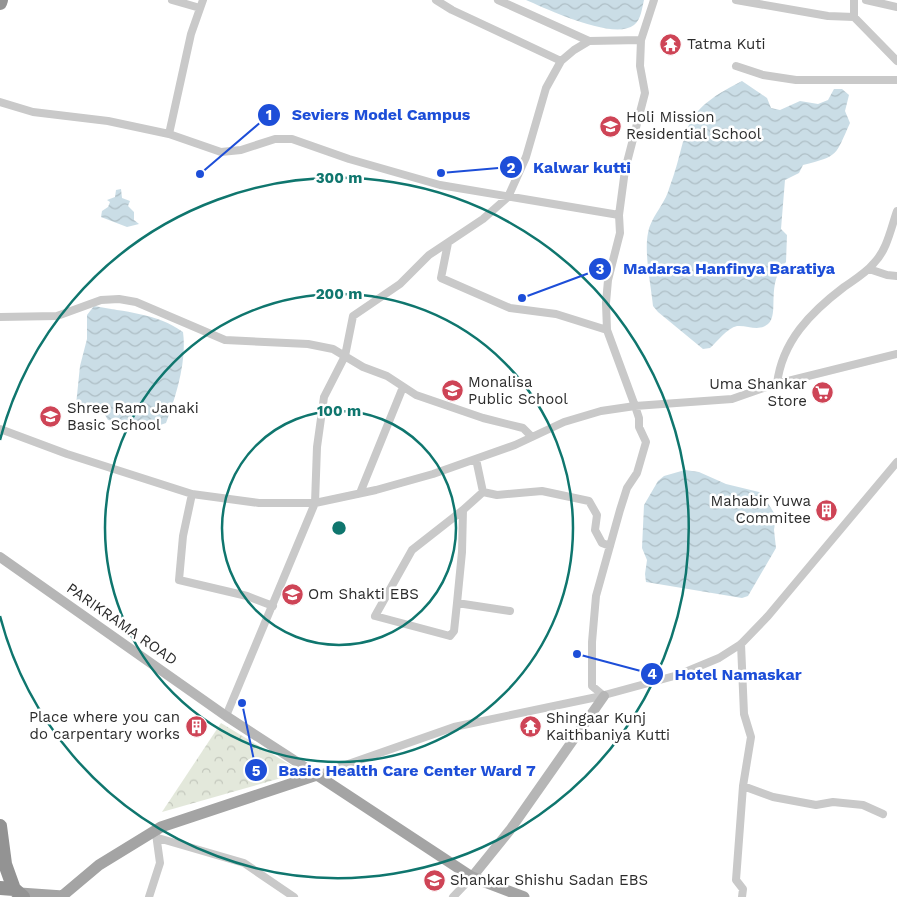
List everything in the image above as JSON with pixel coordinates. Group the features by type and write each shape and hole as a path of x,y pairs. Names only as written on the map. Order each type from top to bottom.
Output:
{"highway":[{"path":"0,826 5,864 14,892"}],"main road":[{"path":"14,892 62,896 99,865 183,819 317,775 472,877 524,897"}],"street":[{"path":"169,134 190,41 201,4 172,0"},
{"path":"436,0 452,10 561,61"},
{"path":"498,0 589,41 641,40"},
{"path":"604,696 592,686 592,642 596,596 627,488 637,473 646,442 638,427 639,418 608,330 608,280 620,233 619,214 625,170 645,93 640,66 641,40 654,0"},
{"path":"736,0 828,16 854,17 897,61"},
{"path":"854,0 854,17"},
{"path":"866,0 897,7"},
{"path":"226,716 316,503 316,447 324,397 345,356 352,316 400,284 429,255 483,219 508,196 526,157 546,88 561,61 589,41"},
{"path":"736,66 764,75 796,80 897,80"},
{"path":"0,102 33,112 108,121 169,134 222,152 230,152 275,139 292,139 408,177 619,214"},
{"path":"777,384 778,370 785,352 808,319 823,303 875,263 885,245 897,211"},
{"path":"448,242 441,278 510,308 556,314 608,330"},
{"path":"869,269 897,276"},
{"path":"0,317 57,316 101,300 119,299 158,310 225,340 308,344 334,349 363,367 387,376 402,387 445,406 523,428 532,437"},
{"path":"0,429 68,454 192,494 259,503 316,503 433,474 532,437 573,419 600,411 635,406 732,399 777,384 897,354"},
{"path":"360,493 402,387"},
{"path":"476,459 483,492"},
{"path":"317,775 454,727 604,696 678,675 719,658 741,644 768,616 837,531 897,462"},
{"path":"483,492 498,495 542,491 588,501 597,515 595,530 602,543 610,546"},
{"path":"463,510 462,552 457,603 454,630 450,636 375,616 412,550 483,492"},
{"path":"192,494 183,536 178,580 247,596 273,606"},
{"name":"PARIKRAMA ROAD","path":"0,558 226,716 317,775"},
{"path":"457,603 510,611"},
{"path":"741,644 744,714 750,736 743,786 736,880 743,889 742,897"},
{"path":"453,897 472,877 510,830 604,696"},
{"path":"743,786 774,797 816,805 833,802 863,805 883,814"},
{"path":"149,897 160,863 156,834 244,863 294,897"}],"green space":[{"path":"221,723 302,772 162,812"}],"water":[{"path":"526,0 644,0 640,17 634,25 624,29 612,29 580,22"},
{"path":"742,81 767,98 771,108 780,110 800,101 818,104 828,100 834,89 842,89 849,95 845,111 850,123 834,153 823,159 803,165 799,173 785,180 781,229 787,235 786,262 776,279 773,313 768,324 760,328 733,327 710,348 703,349 653,306 647,259 648,233 651,223 668,192 684,139 695,115 705,104 720,93"},
{"path":"121,189 122,198 130,201 128,206 134,212 134,220 139,224 127,227 101,217 102,211 108,207 110,202 107,200 115,197 116,190"},
{"path":"94,306 151,317 183,332 182,366 177,390 166,423 152,426 137,426 122,423 108,420 105,415 80,410 76,405 80,366 87,339 87,315"},
{"path":"685,470 699,472 726,484 759,492 776,516 774,530 776,548 748,596 742,598 646,582 647,560 642,548 644,505 658,481 664,476"}],"place":[{"name":"Tatma Kuti","path":"671,44"},
{"name":"Holi Mission Residential School","path":"610,126"},
{"name":"Kalwar kutti","path":"441,173"},
{"name":"Seviers Model Campus","path":"200,174"},
{"name":"Madarsa Hanfinya Baratiya","path":"522,298"},
{"name":"Monalisa Public School","path":"452,391"},
{"name":"Uma Shankar Store","path":"823,393"},
{"name":"Shree Ram Janaki Basic School","path":"51,417"},
{"name":"Mahabir Yuwa Commitee","path":"827,510"},
{"name":"Om Shakti EBS","path":"292,594"},
{"name":"Hotel Namaskar","path":"577,654"},
{"name":"Basic Health Care Center Ward 7","path":"242,703"},
{"name":"Place where you can do carpentary works","path":"196,726"},
{"name":"Shingaar Kunj Kaithbaniya Kutti","path":"530,727"},
{"name":"Shankar Shishu Sadan EBS","path":"434,880"}]}
